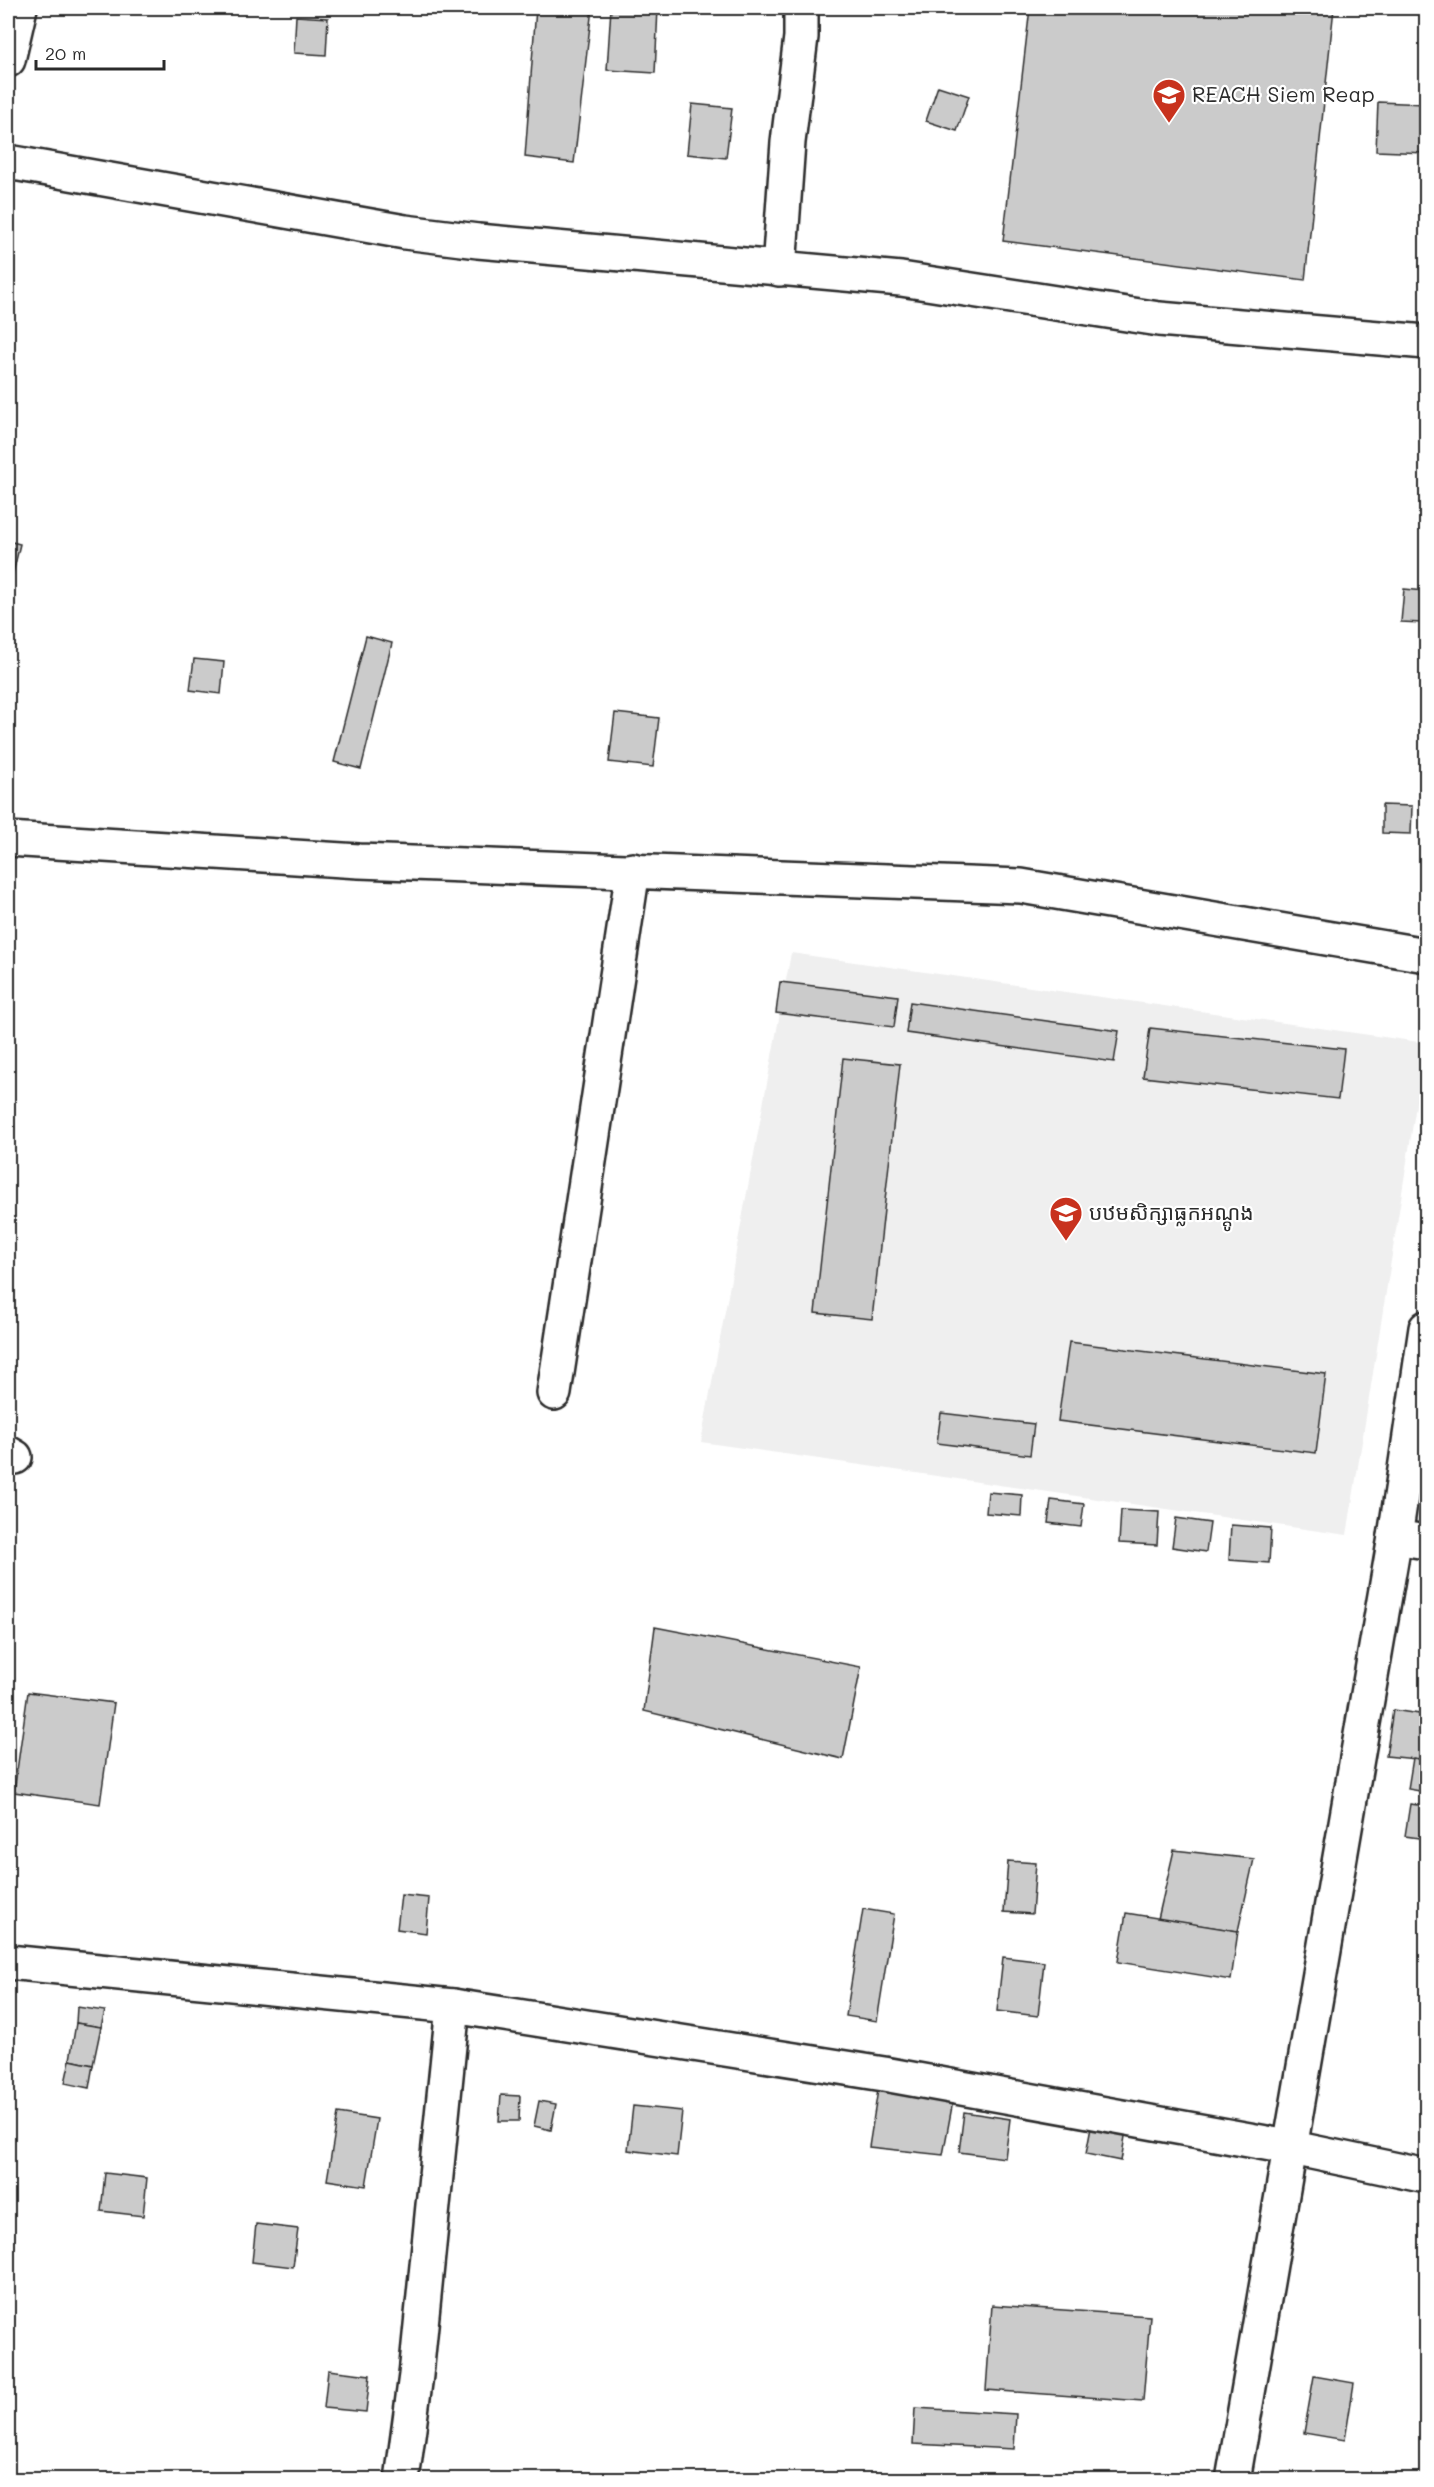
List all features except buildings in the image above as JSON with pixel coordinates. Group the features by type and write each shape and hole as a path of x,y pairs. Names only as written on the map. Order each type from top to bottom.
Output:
{"street":[{"path":"8,60 20,8"},
{"path":"779,269 788,142 801,37 801,8"},
{"path":"8,162 405,232 901,279 1159,319 1426,342"},
{"path":"8,839 359,861 1021,886 1426,955"},
{"path":"554,1393 633,870"},
{"path":"1233,2480 1288,2147 1411,1540 1426,1328"},
{"path":"8,1962 453,2006 884,2074 1288,2147 1426,2176"},
{"path":"402,2480 416,2375 453,2006"}],"shaded area":[{"name":"បឋមសិក្សាធ្លកអណ្តូង","path":"791,953 1426,1043 1347,1535 701,1442"}],"place":[{"name":"REACH Siem Reap","path":"1169,124"},
{"name":"បឋមសិក្សាធ្លកអណ្តូង","path":"1066,1242"}]}
